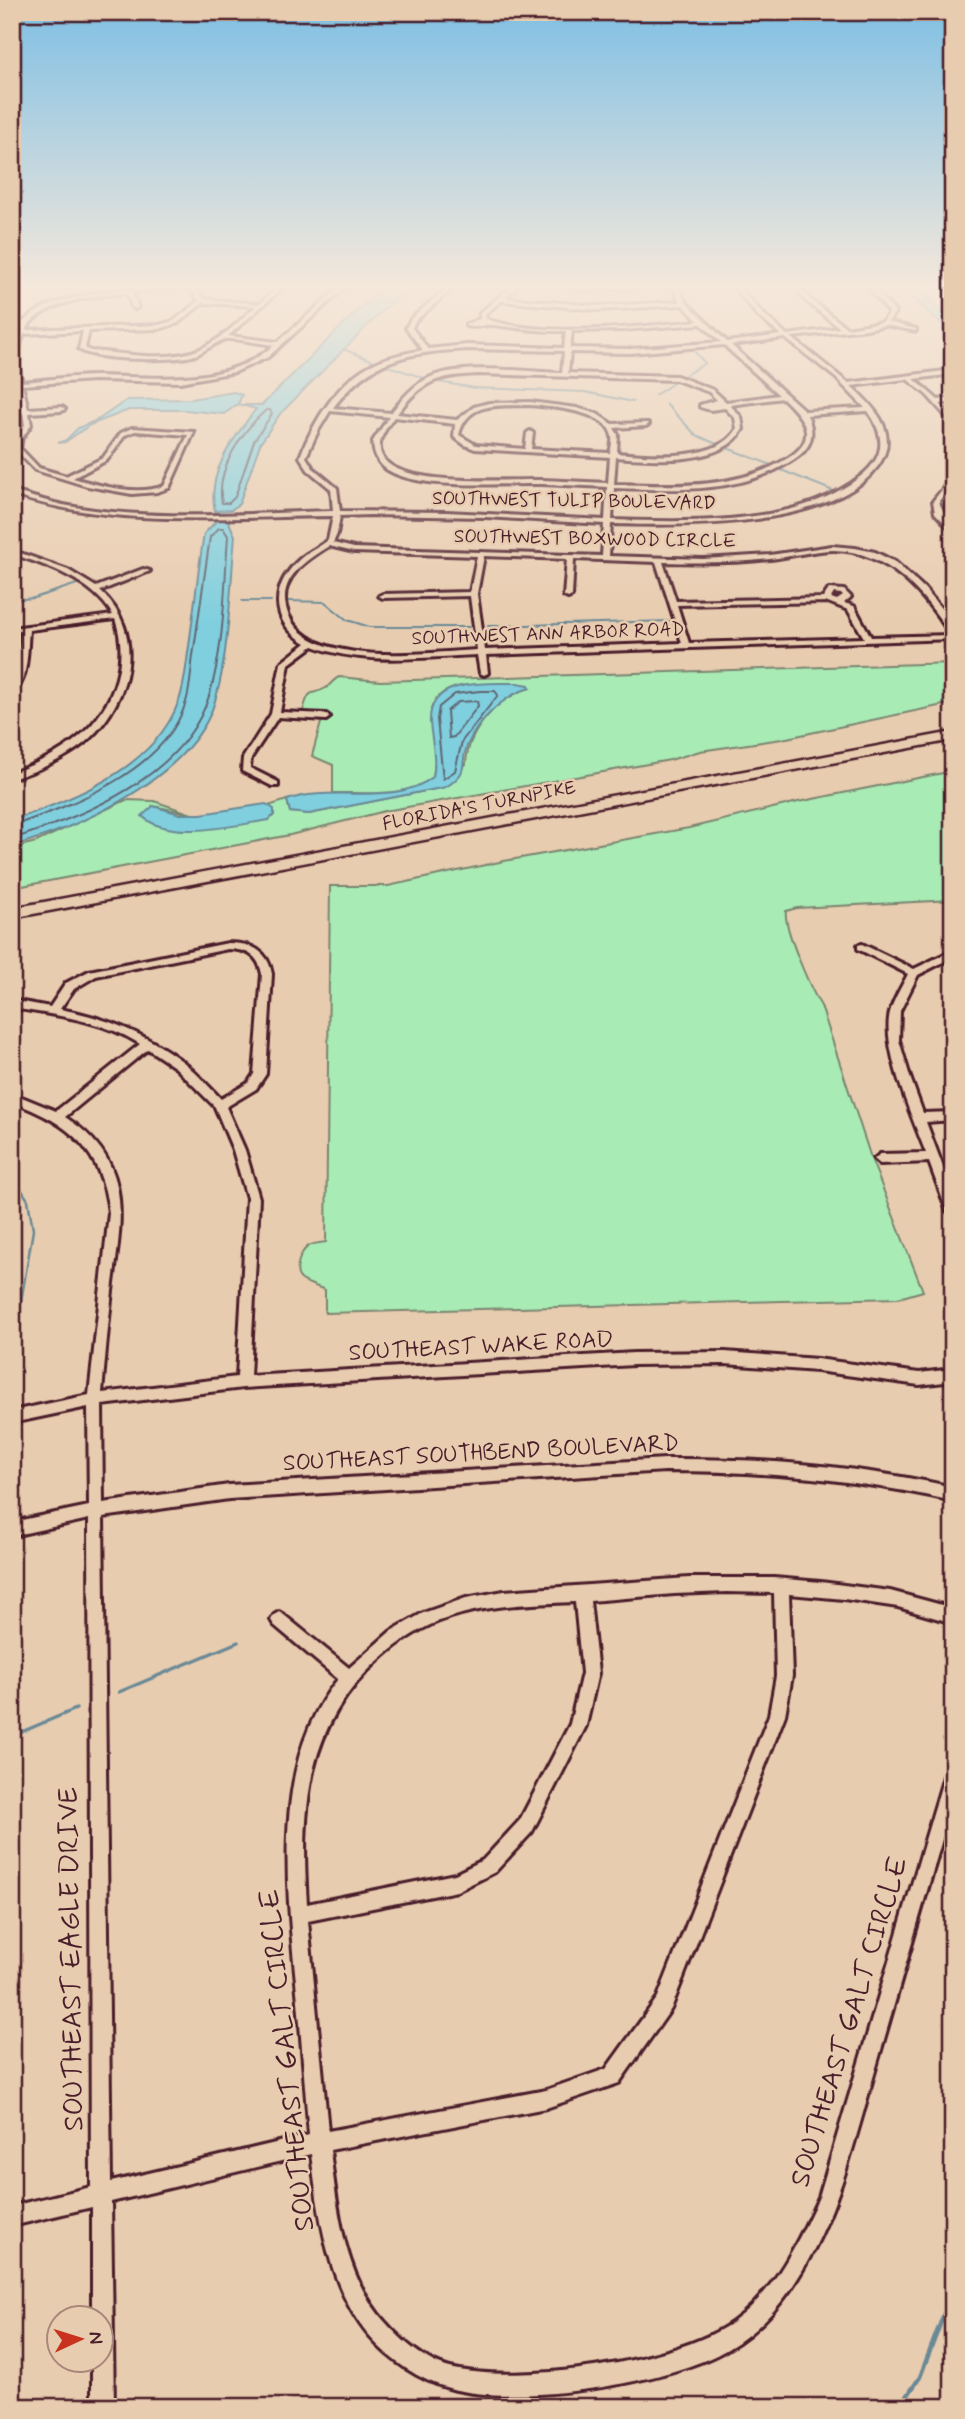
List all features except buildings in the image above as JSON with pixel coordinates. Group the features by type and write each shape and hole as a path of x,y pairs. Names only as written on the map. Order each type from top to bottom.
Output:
{"highway":[{"name":"FLORIDA'S TURNPIKE","path":"12,903 953,727"},
{"name":"FLORIDA'S TURNPIKE","path":"12,913 953,736"}],"street":[{"path":"23,398 28,425 19,438 18,448 37,468 67,478 118,489 161,490 168,485 192,434 185,431 129,430 105,459 67,478"},
{"path":"329,544 336,530 334,488 310,469 303,457 311,434 339,398"},
{"path":"407,398 376,440 375,451 383,464 394,471 434,478 674,487 745,480 791,461 803,450 809,440 811,428 803,413 788,398"},
{"path":"458,422 456,436 476,447 679,456 732,442 741,422 718,398"},
{"path":"724,404 771,398"},
{"name":"SOUTHWEST TULIP BOULEVARD","path":"12,493 52,506 86,513 132,517 444,513 684,522 733,520 788,511 822,500 867,476 878,463 885,443 884,434 872,409 860,398"},
{"path":"933,398 953,422"},
{"path":"938,402 953,400"},
{"path":"329,409 458,422 475,409 488,405 519,404 574,408 601,417 615,432 605,558"},
{"path":"12,412 62,409"},
{"path":"803,413 872,409"},
{"path":"612,426 646,424"},
{"path":"528,450 530,433"},
{"path":"952,482 936,501 939,513 953,530"},
{"path":"855,550 858,539"},
{"name":"SOUTHWEST BOXWOOD CIRCLE","path":"329,544 355,550 481,552 659,561 731,560 832,548 855,550 872,554 892,564 921,590 953,632"},
{"name":"SOUTHWEST ANN ARBOR ROAD","path":"329,544 307,555 288,575 282,587 280,602 284,619 295,631 311,643 342,652 372,656 953,637"},
{"path":"12,552 56,566 95,590 112,607 123,629 126,653 120,689 108,713 91,733 33,769 12,776"},
{"path":"481,552 473,594 484,673"},
{"path":"568,596 572,556"},
{"path":"659,561 686,645"},
{"path":"95,590 146,571"},
{"path":"383,596 473,594"},
{"path":"673,603 826,599 840,602 856,614 869,640"},
{"path":"12,630 116,617"},
{"path":"12,692 22,669 25,628"},
{"path":"275,785 246,769 247,758 275,714 285,663 311,643"},
{"path":"275,714 326,718"},
{"path":"54,1009 70,986 93,973 229,946 259,953 266,965 267,974 260,1074 244,1092 220,1105"},
{"path":"862,947 914,973"},
{"path":"953,953 914,973 895,1011 894,1040 953,1212"},
{"path":"12,1004 54,1009 119,1028 148,1043 180,1065 220,1105 239,1150 253,1198 243,1382"},
{"path":"57,1117 148,1043"},
{"path":"12,1097 57,1117 87,1138 102,1163 111,1188 115,1213 101,1323 96,1400 96,1511"},
{"path":"919,1118 953,1116"},
{"path":"880,1159 932,1157"},
{"name":"SOUTHEAST WAKE ROAD","path":"12,1417 96,1400 243,1382 532,1364 725,1358 817,1365 919,1379 953,1374"},
{"name":"SOUTHEAST SOUTHBEND BOULEVARD","path":"12,1529 96,1511 229,1492 677,1465 727,1464 855,1474 953,1494"},
{"name":"SOUTHEAST EAGLE DRIVE","path":"96,1511 103,2407"},
{"name":"SOUTHEAST GALT CIRCLE","path":"953,1616 894,1598 781,1587 705,1585 486,1598 426,1618 397,1636 349,1678 322,1719 303,1772 295,1835 319,2142 333,2236 353,2291 373,2326 410,2358 447,2378 488,2384 575,2379 653,2368 688,2357 738,2331 787,2280 808,2244 828,2199 953,1773"},
{"path":"12,2216 319,2142 546,2099 612,2076 665,2003 777,1715 784,1676 781,1587"},
{"path":"301,1914 457,1882 489,1866 527,1826 578,1726 590,1673 582,1594"},
{"path":"279,1620 349,1678"}],"green space":[{"path":"953,663 953,703 782,739 700,751 670,760 385,811 290,835 12,888 12,848 36,842 126,800 154,801 192,814 153,806 166,826 194,830 287,800 290,812 309,814 440,788 466,764 472,739 486,717 507,699 530,688 474,685 447,691 437,698 431,709 435,761 433,777 410,789 398,791 333,793 333,765 312,756 322,719 328,720 330,716 303,711 309,695 326,688 339,677 380,681"},
{"path":"953,771 953,900 797,908 786,911 793,944 821,1006 872,1161 923,1291 899,1298 325,1313 325,1290 301,1279 297,1269 306,1248 326,1242 330,886 388,886 504,861 689,828 798,802"}],"water":[{"path":"241,398 238,404 224,414 185,410 129,410 90,425 65,442 58,443 66,440 78,428 99,419 127,400"},
{"path":"269,398 296,398 280,414 260,444 239,504 231,510 215,511 213,497 218,469 231,444 256,409 241,405 262,405"},
{"path":"217,520 228,520 235,536 224,657 220,681 207,721 192,744 171,765 122,800 66,828 12,846 12,820 60,802 109,778 150,746 166,726 178,703 184,682 204,534"},
{"path":"517,683 529,685 530,688 502,702 485,718 467,746 462,772 446,787 309,814 290,812 287,800 304,796 382,793 418,786 433,777 430,722 432,707 439,697 462,686"},
{"path":"266,804 274,809 274,815 269,820 203,830 168,828 154,824 142,816 153,806 180,814 201,814"}],"waterway":[{"path":"613,398 633,402"},
{"path":"666,404 696,435 719,445"},
{"path":"727,448 774,466"},
{"path":"781,470 836,492"},
{"path":"12,600 34,598 77,584"},
{"path":"242,601 271,601"},
{"path":"288,601 325,602 347,620 370,627 469,627"},
{"path":"488,626 672,621"},
{"path":"12,1175 28,1200 33,1230 12,1355"},
{"path":"119,1692 238,1642"},
{"path":"12,1678 15,1734"},
{"path":"12,1736 76,1709"},
{"path":"900,2407 920,2377 953,2290"}]}
